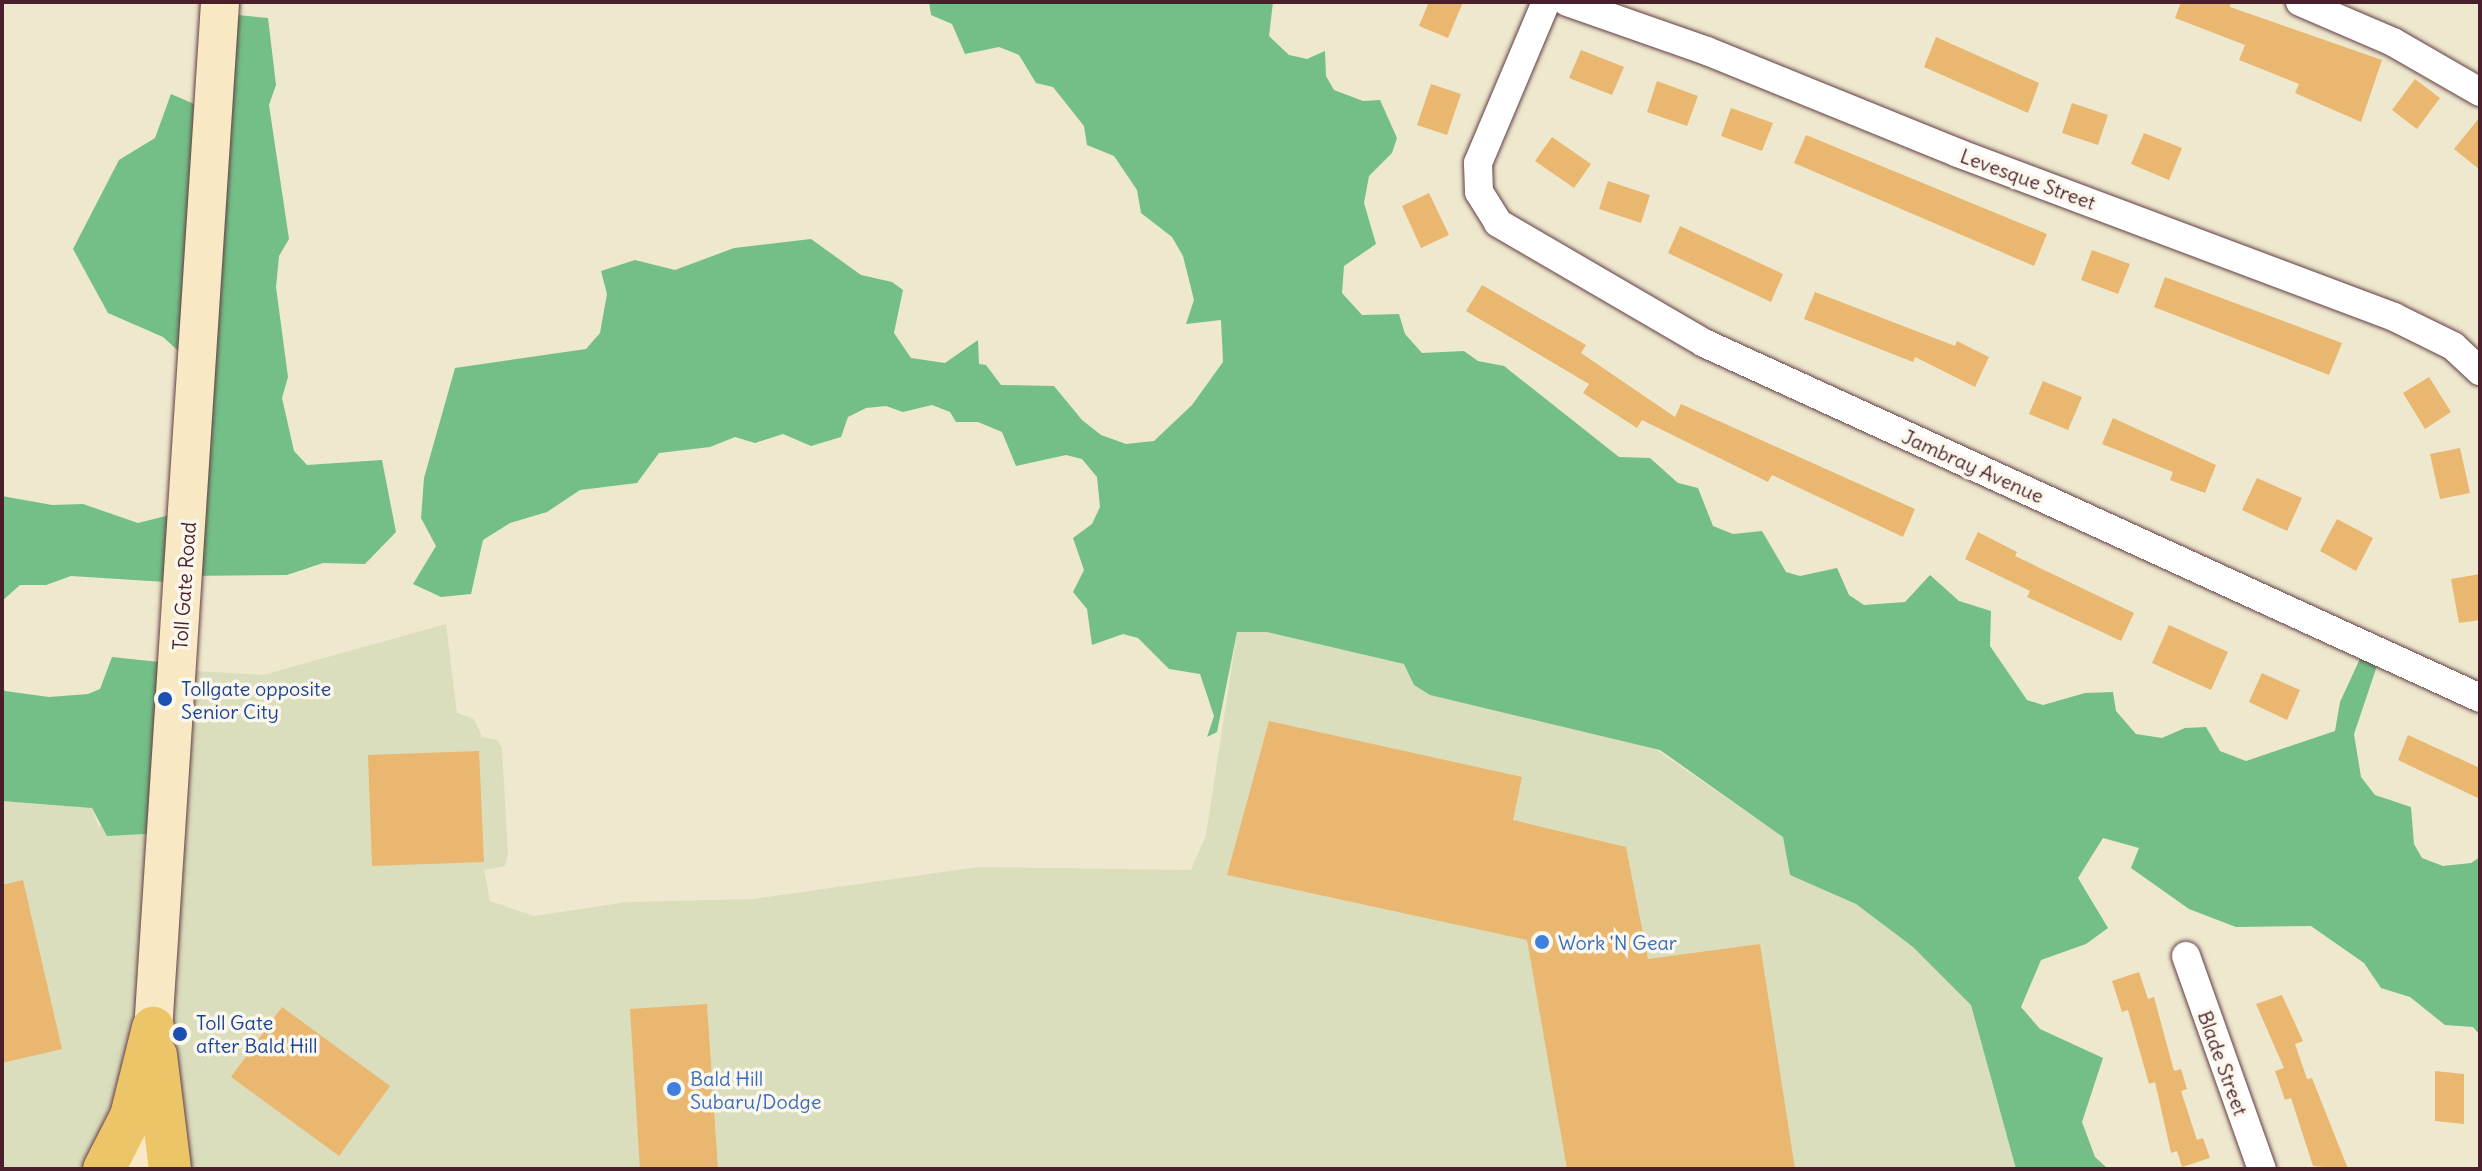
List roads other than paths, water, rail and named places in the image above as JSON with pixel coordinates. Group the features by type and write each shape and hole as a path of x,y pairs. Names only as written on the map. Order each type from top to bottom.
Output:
{"main road":[{"name":"Toll Gate Road","path":"144,1169 220,2"},
{"path":"104,1169 131,1116 153,1028"},
{"path":"153,1028 170,1169"}],"street":[{"name":"Jambray Avenue","path":"1546,2 1478,163 1477,184 1485,205 1509,229 1704,343 2480,698"},
{"name":"Levesque Street","path":"1567,2 1707,51 1958,153 2394,317 2453,346 2480,371"},
{"path":"2300,2 2393,42 2480,92"},
{"name":"Blade Street","path":"2186,956 2262,1169"}],"place":[{"name":"Tollgate opposite Senior City","path":"165,699"},
{"name":"Work 'N Gear","path":"1542,942"},
{"name":"Toll Gate after Bald Hill","path":"180,1034"},
{"name":"Bald Hill Subaru/Dodge","path":"674,1089"}]}
